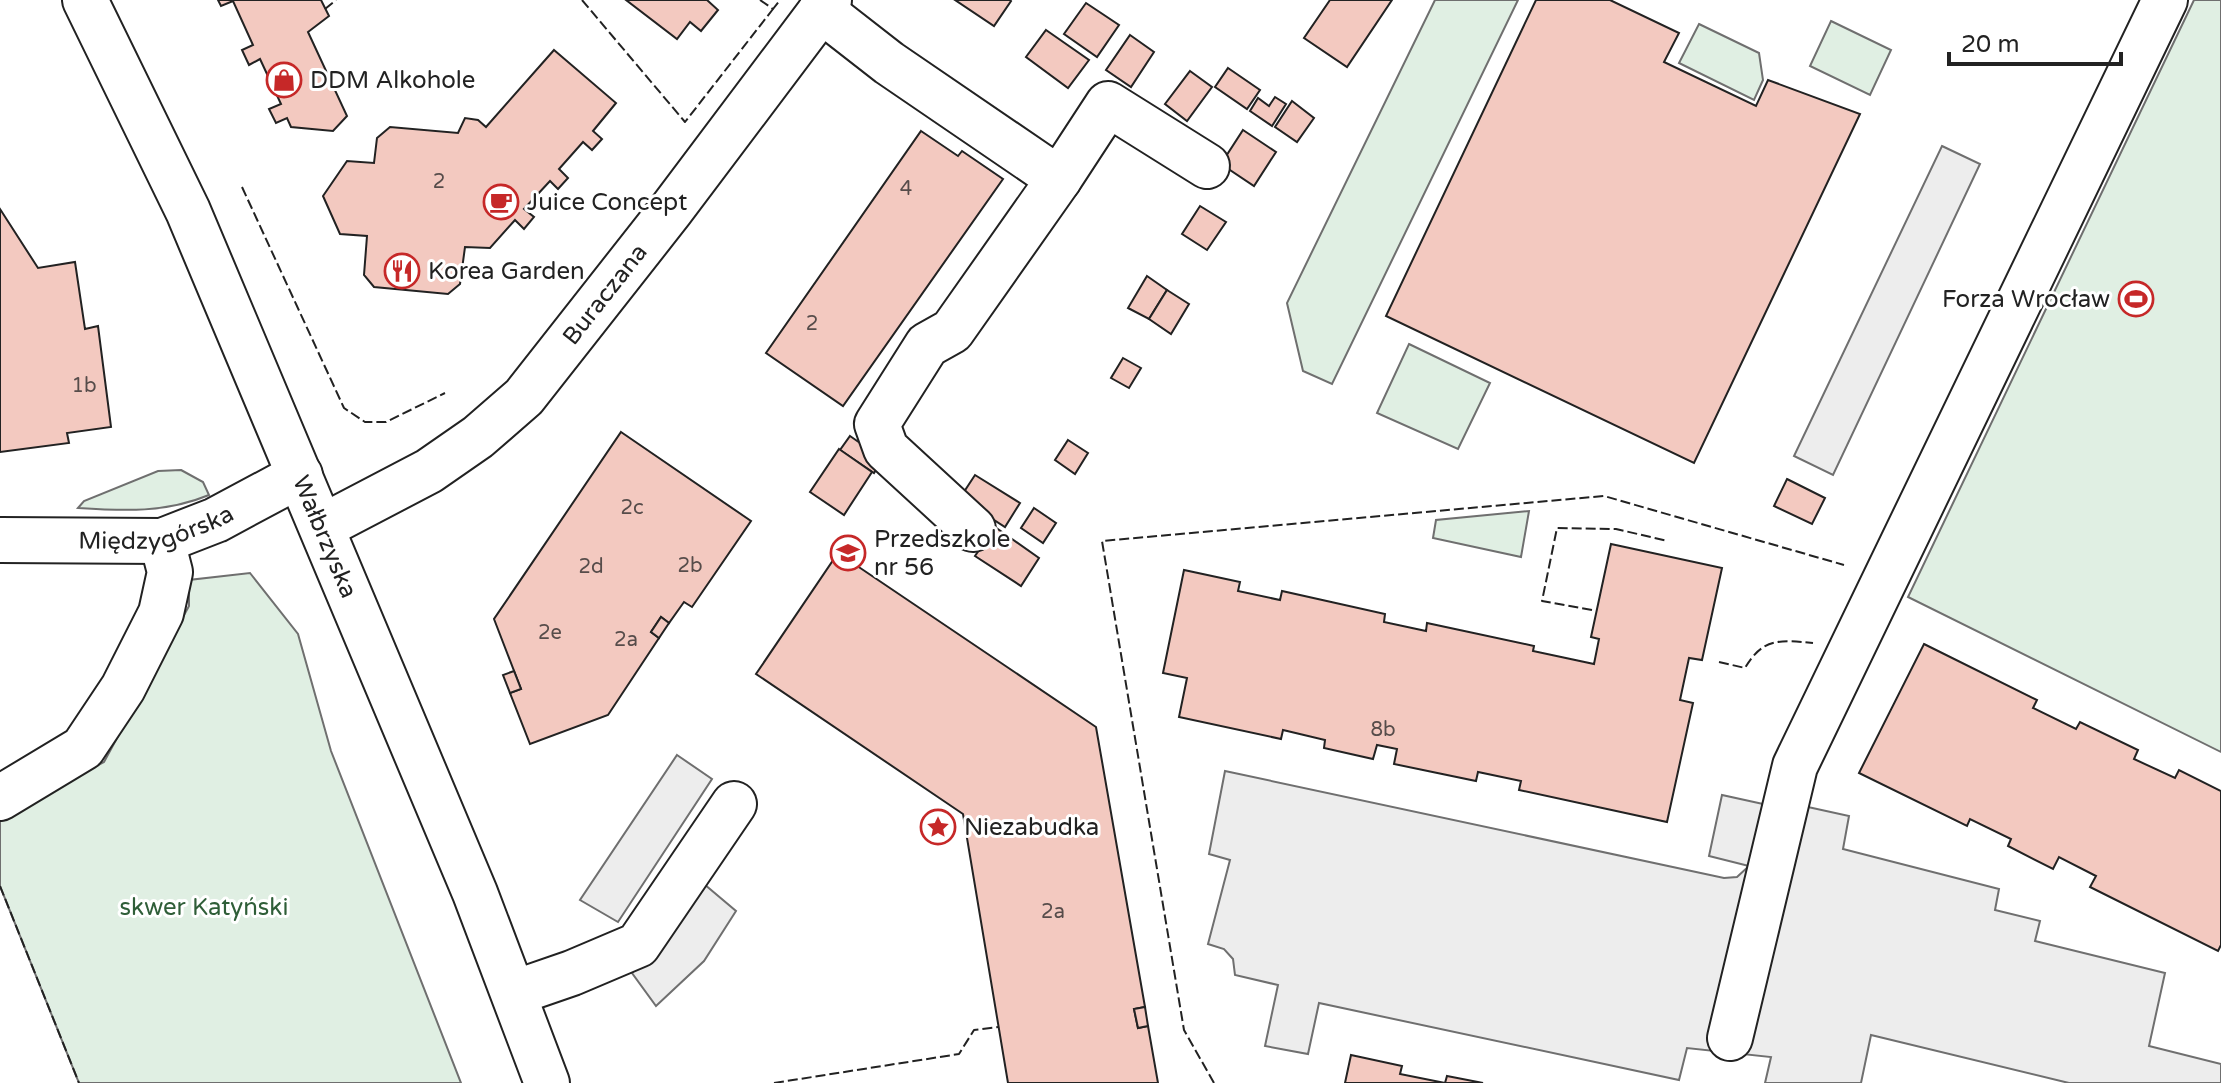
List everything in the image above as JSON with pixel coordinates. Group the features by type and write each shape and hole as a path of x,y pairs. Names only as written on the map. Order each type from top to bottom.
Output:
{"street":[{"name":"Wałbrzyska","path":"85,0 188,211 475,893 547,1083"},
{"path":"1730,1038 1795,766 2165,0"},
{"path":"825,5 901,72 1059,179"},
{"name":"Buraczana","path":"322,527 429,471 478,437 524,397 671,210 825,5"},
{"path":"973,529 886,449 877,424 927,345 952,331 1108,104 1207,166"},
{"name":"Międzygórska","path":"0,540 162,541 216,520 300,475"},
{"path":"0,798 83,748 123,688 161,613 170,572 162,541"},
{"path":"514,993 638,945 734,804"}],"green space":[{"path":"1435,0 1518,0 1332,384 1303,371 1287,303"},
{"name":"Forza Wrocław","path":"2194,0 2221,0 2221,752 1908,597"},
{"path":"1831,21 1891,50 1870,95 1810,66"},
{"path":"1699,24 1759,53 1763,80 1754,100 1679,63"},
{"path":"1409,344 1490,383 1458,449 1377,413"},
{"path":"181,470 203,482 209,495 161,508 78,508 84,501 158,471"},
{"path":"1529,511 1521,557 1433,538 1436,520"},
{"name":"skwer Katyński","path":"250,573 298,634 331,751 461,1083 79,1083 0,886 0,817 104,762 189,606 189,580"}],"shaded area":[{"path":"1942,146 1980,164 1833,475 1794,456"},
{"path":"677,755 712,779 618,922 580,900"},
{"path":"1225,771 1724,878 1737,877 1749,866 1709,856 1722,795 1849,816 1843,849 1999,889 1995,910 2040,921 2035,941 2165,973 2149,1046 2221,1064 2221,1083 2069,1083 1871,1035 1861,1083 1765,1083 1771,1057 1687,1048 1679,1080 1319,1003 1308,1054 1265,1046 1278,985 1235,975 1233,959 1224,949 1208,944 1230,860 1209,854"},
{"path":"704,884 736,911 704,961 656,1006 632,973 677,922"}],"building":[{"path":"218,0 321,0 329,16 308,32 347,116 333,131 291,127 287,118 276,123 269,109 281,104 260,59 249,65 242,50 253,45 233,1 221,6"},
{"path":"626,0 707,0 718,10 701,31 690,22 677,39"},
{"path":"955,0 1010,0 1011,1 994,26"},
{"path":"1330,0 1392,0 1347,67 1304,38"},
{"path":"1536,0 1610,0 1679,33 1664,62 1756,106 1768,80 1860,114 1694,463 1386,316"},
{"path":"1086,3 1119,25 1097,57 1064,34"},
{"path":"1046,30 1089,60 1068,88 1026,57"},
{"path":"1130,35 1154,52 1131,87 1106,70"},
{"path":"554,50 616,103 593,131 602,139 592,150 583,142 559,169 568,178 558,189 550,181 524,209 534,217 524,229 515,220 490,248 465,247 460,284 448,294 374,287 364,275 367,236 340,234 323,196 347,161 374,163 377,138 390,127 458,133 465,118 478,120 486,127"},
{"path":"1228,68 1260,90 1247,109 1215,87"},
{"path":"1190,71 1212,87 1187,121 1165,104"},
{"path":"1275,97 1286,104 1272,126 1250,111 1258,98 1269,106"},
{"path":"1292,101 1314,118 1297,142 1275,127"},
{"path":"1243,130 1276,152 1254,186 1221,164"},
{"path":"921,131 958,156 962,151 1003,179 843,406 766,353"},
{"path":"1200,206 1226,222 1207,250 1182,234"},
{"path":"0,209 38,268 75,262 85,329 98,326 111,427 67,433 69,443 0,452"},
{"path":"1147,276 1167,290 1149,319 1128,308"},
{"path":"1167,290 1189,304 1171,334 1149,319"},
{"path":"1123,358 1141,368 1129,388 1111,378"},
{"path":"621,432 751,521 692,607 684,602 669,623 661,617 651,632 659,638 608,715 530,744 510,693 521,689 494,619"},
{"path":"850,436 883,459 874,473 840,450"},
{"path":"1068,440 1088,453 1075,474 1055,460"},
{"path":"839,449 872,472 844,515 810,492"},
{"path":"975,475 1020,503 1005,527 960,498"},
{"path":"1787,479 1825,498 1812,524 1774,506"},
{"path":"1034,508 1056,523 1043,543 1021,528"},
{"path":"995,527 1039,558 1021,586 975,556"},
{"path":"1611,544 1722,568 1702,660 1689,658 1680,700 1693,703 1667,822 1519,790 1521,781 1478,772 1476,781 1394,764 1397,749 1377,745 1373,759 1324,748 1325,740 1283,730 1281,739 1179,717 1187,678 1163,673 1184,570 1240,582 1238,591 1280,600 1282,591 1385,614 1384,622 1426,631 1427,623 1534,646 1533,651 1594,664 1599,639 1591,637"},
{"path":"838,553 1096,727 1145,1007 1134,1009 1138,1028 1148,1026 1158,1083 1008,1083 963,814 756,674"},
{"path":"661,617 669,623 659,638 651,632"},
{"path":"1924,644 2037,700 2033,708 2076,729 2080,722 2138,750 2134,759 2175,778 2179,770 2221,791 2221,945 2218,951 2090,887 2096,876 2059,857 2053,869 2008,846 2011,839 1970,819 1967,826 1859,773"},
{"path":"514,671 521,689 510,693 503,675"},
{"path":"1145,1007 1148,1026 1138,1028 1134,1009"},
{"path":"1351,1055 1402,1066 1400,1074 1445,1083 1345,1083"},
{"path":"1447,1076 1483,1083 1445,1083"}],"fence":[{"path":"325,9 336,0"},
{"path":"582,0 685,122 773,9"},
{"path":"760,0 773,9 780,0"},
{"path":"242,187 344,408 365,422 386,422 445,393"},
{"path":"1214,1083 1184,1030 1102,541 1604,496 1844,565"},
{"path":"1592,610 1542,601 1557,528 1616,529 1668,541"},
{"path":"1719,662 1745,668 1759,651 1774,643 1813,643"},
{"path":"0,886 79,1083"},
{"path":"774,1083 959,1054 974,1030 998,1027"}],"place":[{"name":"DDM Alkohole","path":"284,80"},
{"name":"Juice Concept","path":"501,202"},
{"name":"Korea Garden","path":"402,271"},
{"name":"Forza Wrocław","path":"2136,299"},
{"name":"Przedszkole nr 56","path":"848,553"},
{"name":"Niezabudka","path":"938,827"}]}
